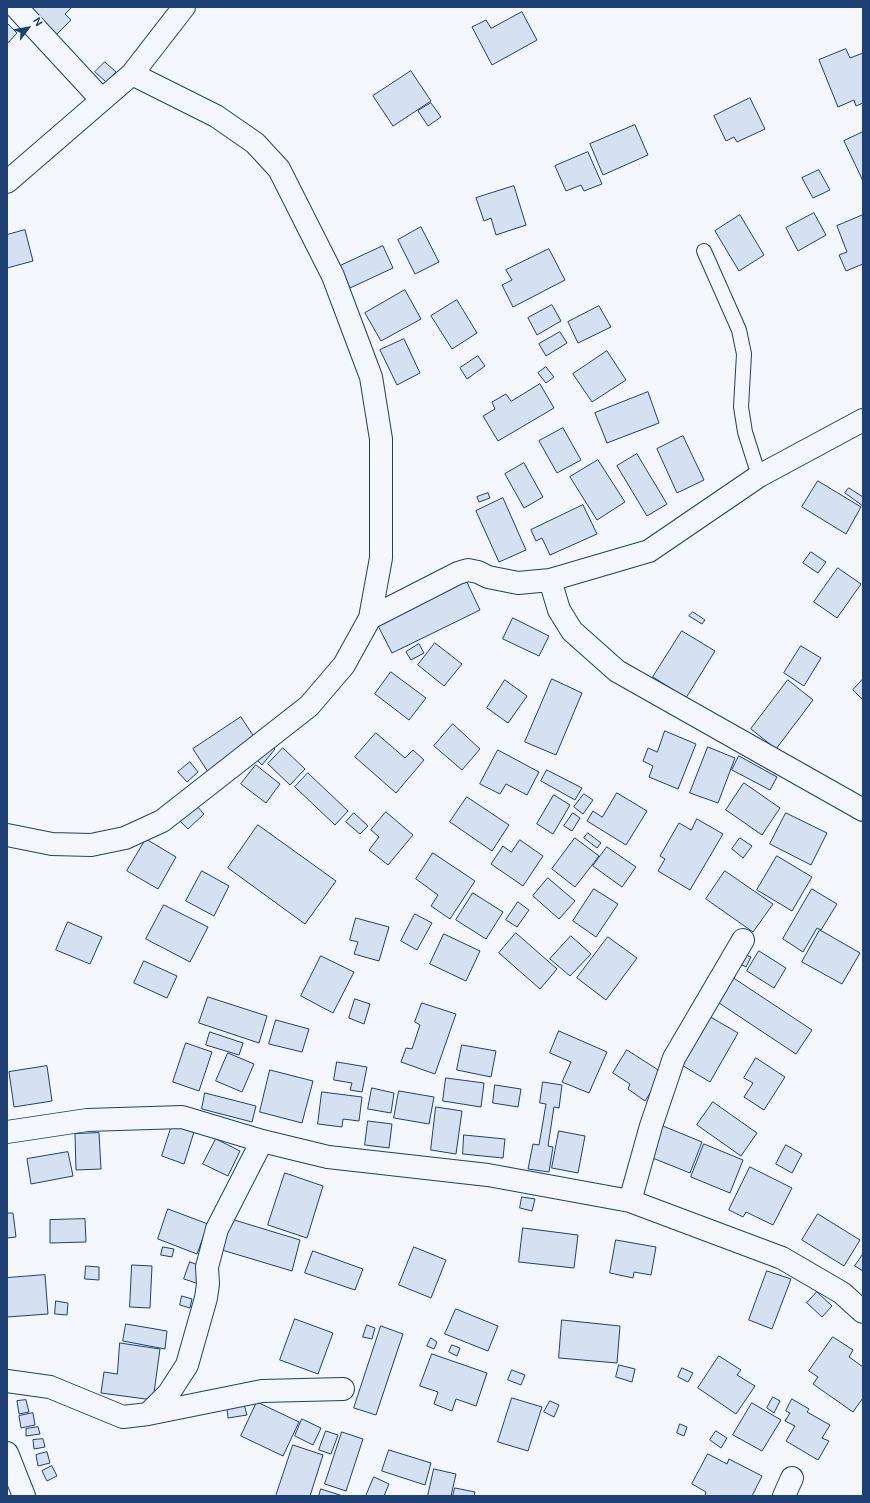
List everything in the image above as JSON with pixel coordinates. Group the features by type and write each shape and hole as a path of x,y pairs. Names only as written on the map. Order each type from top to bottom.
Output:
{"street":[{"path":"16,7 102,100"},
{"path":"7,182 132,74 184,7"},
{"path":"7,835 52,844 91,845 125,838 162,820 309,706 344,665 370,618 381,558 381,439 370,377 333,276 279,169 255,143 216,116 132,74"},
{"path":"370,618 458,573 468,570 478,572 488,577 518,583 550,580 649,551 759,476 863,420"},
{"path":"550,580 560,610 572,631 618,671 863,810"},
{"path":"630,1201 651,1126 674,1058 743,940"},
{"path":"7,1132 87,1120 182,1117 262,1141 328,1157 488,1175 630,1201 782,1258 842,1293 863,1312"},
{"path":"148,1414 170,1393 187,1365 206,1298 208,1284 207,1267 217,1228 262,1141"},
{"path":"7,1381 50,1387 123,1417 148,1414 262,1391 343,1389"},
{"path":"7,1453 24,1496"}],"lane":[{"path":"704,251 739,330 744,354 741,407 745,432 759,476"}],"building":[{"path":"29,7 72,7 65,14 71,20 56,35"},
{"path":"522,12 537,40 492,65 472,27 486,20 491,28"},
{"path":"7,23 17,33 7,44"},
{"path":"846,49 850,58 863,53 863,103 856,106 854,100 838,107 819,60"},
{"path":"105,62 116,72 106,82 95,72"},
{"path":"411,71 431,101 393,126 373,96"},
{"path":"750,98 765,129 737,142 734,137 726,141 714,116"},
{"path":"431,103 441,117 428,126 418,111"},
{"path":"635,125 648,155 603,175 590,144"},
{"path":"863,132 863,181 844,141"},
{"path":"588,152 602,184 584,191 581,185 566,191 555,166"},
{"path":"819,170 830,190 813,198 802,178"},
{"path":"514,186 526,225 496,235 491,218 484,221 476,198"},
{"path":"814,213 826,235 798,251 786,228"},
{"path":"740,215 764,255 739,271 715,231"},
{"path":"863,215 863,264 846,271 839,255 847,252 837,226"},
{"path":"421,227 439,262 415,274 398,240"},
{"path":"25,230 33,261 7,268 7,235"},
{"path":"383,246 393,268 350,288 340,266"},
{"path":"549,249 565,280 513,307 502,285 512,280 506,270"},
{"path":"405,290 421,319 381,341 365,313"},
{"path":"457,300 477,333 452,349 431,316"},
{"path":"552,305 561,321 537,335 528,318"},
{"path":"599,306 611,327 578,343 568,322"},
{"path":"560,332 567,343 546,356 539,344"},
{"path":"404,339 420,373 397,385 380,350"},
{"path":"607,351 626,380 592,402 573,374"},
{"path":"478,356 485,366 467,379 460,368"},
{"path":"546,367 554,377 546,383 538,373"},
{"path":"540,384 554,408 498,441 483,416 495,409 492,402 506,394 511,401"},
{"path":"648,392 659,423 607,443 595,413"},
{"path":"563,428 581,460 557,473 539,441"},
{"path":"683,436 704,480 677,493 657,449"},
{"path":"637,454 667,504 647,516 617,466"},
{"path":"598,460 625,502 597,520 570,477"},
{"path":"524,463 543,497 524,508 505,474"},
{"path":"818,481 861,507 846,534 802,507"},
{"path":"849,488 863,497 863,506 845,493"},
{"path":"488,493 490,498 479,502 477,497"},
{"path":"503,498 526,550 499,562 476,511"},
{"path":"583,505 597,534 550,555 542,538 536,541 531,530"},
{"path":"811,552 826,562 818,573 803,563"},
{"path":"838,568 861,584 837,618 814,602"},
{"path":"465,578 480,610 392,653 376,622"},
{"path":"693,612 705,620 702,624 689,616"},
{"path":"513,618 549,636 539,656 503,639"},
{"path":"682,631 715,651 686,698 653,677"},
{"path":"435,643 462,664 444,686 418,665"},
{"path":"419,644 424,653 411,660 406,652"},
{"path":"801,646 821,658 804,686 784,673"},
{"path":"391,672 426,698 409,720 375,694"},
{"path":"552,679 582,693 556,755 525,742"},
{"path":"863,679 863,698 862,699 853,690"},
{"path":"505,680 527,696 508,723 487,708"},
{"path":"788,680 813,700 776,749 751,729"},
{"path":"241,717 258,743 210,775 193,749"},
{"path":"453,724 480,749 462,770 434,746"},
{"path":"665,731 696,744 678,789 649,777 653,766 643,761 648,748 657,752"},
{"path":"376,733 405,758 413,750 424,760 396,793 355,757"},
{"path":"268,742 275,749 262,765 254,757"},
{"path":"708,747 735,758 718,803 690,793"},
{"path":"283,748 305,769 290,785 268,764"},
{"path":"498,750 539,772 527,795 506,784 500,794 480,784"},
{"path":"739,756 777,777 770,790 732,770"},
{"path":"190,762 198,772 187,782 178,772"},
{"path":"256,765 280,784 266,803 241,784"},
{"path":"547,770 582,788 575,800 541,781"},
{"path":"308,773 348,811 335,825 295,787"},
{"path":"744,783 780,808 762,835 726,810"},
{"path":"617,793 647,811 626,845 587,821 593,811 602,817"},
{"path":"584,794 593,800 583,814 574,807"},
{"path":"554,795 570,805 553,834 537,824"},
{"path":"467,797 509,825 492,851 450,822"},
{"path":"195,804 204,814 188,829 178,819"},
{"path":"386,812 413,835 388,865 369,850 379,837 371,830"},
{"path":"354,813 368,826 360,834 346,822"},
{"path":"573,813 580,818 572,831 564,826"},
{"path":"786,813 827,833 811,865 770,844"},
{"path":"697,819 723,834 690,890 658,871 665,859 660,856 679,823 691,830"},
{"path":"258,825 336,881 305,924 228,868"},
{"path":"588,833 601,843 597,848 584,838"},
{"path":"575,838 599,856 575,887 552,869"},
{"path":"740,838 752,846 743,858 732,849"},
{"path":"146,839 176,857 158,889 127,871"},
{"path":"520,840 543,856 523,886 491,864 503,846 511,852"},
{"path":"607,847 636,867 622,887 593,866"},
{"path":"433,853 475,881 450,919 431,906 438,895 416,879"},
{"path":"777,856 812,877 792,911 757,890"},
{"path":"202,871 229,886 214,916 186,901"},
{"path":"725,871 773,904 753,932 706,899"},
{"path":"548,878 575,901 559,919 533,896"},
{"path":"594,889 618,904 596,937 573,921"},
{"path":"812,889 837,904 821,930 817,928 803,952 783,939"},
{"path":"473,893 503,912 486,939 456,920"},
{"path":"518,902 529,910 517,927 506,920"},
{"path":"164,905 208,927 190,962 146,939"},
{"path":"415,914 432,923 417,950 401,941"},
{"path":"356,918 389,927 379,961 354,954 358,942 350,940"},
{"path":"68,922 102,937 90,964 56,950"},
{"path":"820,930 860,953 842,984 802,962"},
{"path":"516,933 557,969 540,989 499,953"},
{"path":"444,934 480,951 466,981 430,964"},
{"path":"571,936 591,954 570,976 550,959"},
{"path":"608,937 637,958 606,1000 577,978"},
{"path":"759,951 786,968 774,988 747,971"},
{"path":"744,954 751,957 746,967 740,964"},
{"path":"321,956 354,972 333,1013 301,996"},
{"path":"144,961 177,976 167,998 134,983"},
{"path":"732,977 812,1030 796,1054 716,1001"},
{"path":"208,997 267,1016 259,1043 199,1023"},
{"path":"355,999 370,1004 364,1024 349,1018"},
{"path":"422,1003 456,1014 435,1074 401,1062 406,1048 412,1049 420,1025 415,1022"},
{"path":"707,1015 738,1033 710,1082 680,1064"},
{"path":"276,1020 309,1029 302,1052 269,1044"},
{"path":"559,1031 607,1052 589,1093 562,1082 571,1062 550,1053"},
{"path":"210,1032 243,1043 239,1055 206,1045"},
{"path":"186,1043 212,1052 199,1091 173,1082"},
{"path":"462,1045 496,1051 491,1077 457,1070"},
{"path":"627,1050 663,1073 645,1101 628,1089 630,1084 613,1073"},
{"path":"228,1053 254,1064 242,1092 216,1081"},
{"path":"756,1058 785,1077 764,1110 744,1097 753,1083 744,1078"},
{"path":"337,1062 367,1067 362,1092 350,1090 352,1083 334,1080"},
{"path":"47,1066 52,1101 14,1107 9,1072"},
{"path":"270,1070 313,1081 302,1123 260,1112"},
{"path":"446,1078 484,1083 481,1107 443,1101"},
{"path":"543,1082 562,1085 559,1108 554,1107 548,1146 553,1147 549,1172 528,1169 533,1144 539,1145 546,1104 540,1103"},
{"path":"495,1085 521,1089 518,1107 493,1103"},
{"path":"372,1088 394,1093 391,1113 368,1109"},
{"path":"399,1091 434,1097 429,1124 394,1118"},
{"path":"322,1092 362,1097 359,1121 343,1119 342,1127 318,1124"},
{"path":"205,1093 256,1106 252,1122 202,1109"},
{"path":"713,1102 757,1133 741,1156 697,1125"},
{"path":"436,1107 462,1111 456,1154 431,1150"},
{"path":"368,1121 392,1124 389,1148 365,1145"},
{"path":"172,1125 194,1132 184,1164 162,1156"},
{"path":"663,1126 702,1142 690,1173 650,1157"},
{"path":"559,1131 585,1136 578,1173 552,1168"},
{"path":"99,1133 101,1169 76,1170 75,1134"},
{"path":"464,1135 505,1139 503,1158 463,1154"},
{"path":"216,1139 240,1151 228,1176 203,1164"},
{"path":"704,1144 743,1160 730,1193 691,1177"},
{"path":"786,1145 802,1154 792,1173 776,1164"},
{"path":"68,1152 73,1176 31,1184 27,1159"},
{"path":"750,1167 792,1188 773,1225 746,1212 743,1217 729,1210"},
{"path":"285,1173 323,1186 307,1238 268,1225"},
{"path":"522,1197 535,1199 532,1211 520,1208"},
{"path":"168,1209 208,1224 197,1254 158,1239"},
{"path":"7,1213 13,1213 16,1237 7,1238"},
{"path":"818,1214 860,1240 844,1266 802,1240"},
{"path":"85,1219 86,1242 50,1243 50,1220"},
{"path":"231,1219 300,1240 292,1271 222,1250"},
{"path":"523,1228 578,1235 574,1268 519,1262"},
{"path":"616,1240 656,1247 651,1275 634,1272 633,1278 610,1273"},
{"path":"163,1247 174,1249 172,1257 161,1255"},
{"path":"414,1247 446,1260 431,1298 399,1285"},
{"path":"313,1251 363,1269 355,1290 305,1273"},
{"path":"863,1254 863,1271 855,1266"},
{"path":"190,1262 201,1266 196,1283 184,1279"},
{"path":"132,1265 152,1266 150,1308 130,1307"},
{"path":"86,1266 99,1267 99,1280 85,1279"},
{"path":"767,1271 791,1279 772,1329 749,1320"},
{"path":"45,1275 48,1314 7,1317 7,1278"},
{"path":"817,1292 832,1306 822,1317 807,1303"},
{"path":"182,1296 192,1299 190,1308 180,1305"},
{"path":"56,1301 68,1303 67,1315 55,1314"},
{"path":"456,1309 498,1326 488,1351 445,1334"},
{"path":"295,1319 333,1333 318,1374 280,1360"},
{"path":"562,1320 620,1326 617,1363 559,1358"},
{"path":"126,1324 167,1331 165,1349 123,1341"},
{"path":"367,1325 375,1328 372,1339 363,1337"},
{"path":"381,1326 403,1334 376,1415 354,1408"},
{"path":"833,1337 853,1350 849,1357 863,1367 863,1398 853,1412 813,1384 818,1377 809,1371"},
{"path":"431,1338 437,1342 434,1349 427,1346"},
{"path":"120,1343 160,1349 153,1400 101,1393 104,1372 117,1374"},
{"path":"452,1345 460,1348 457,1356 449,1352"},
{"path":"432,1354 487,1373 476,1406 456,1399 452,1411 434,1404 438,1392 420,1386"},
{"path":"719,1356 741,1370 737,1375 755,1386 736,1414 698,1388"},
{"path":"619,1365 635,1369 632,1382 616,1377"},
{"path":"682,1368 693,1373 688,1382 678,1377"},
{"path":"512,1370 525,1375 521,1385 508,1380"},
{"path":"773,1397 780,1401 774,1413 767,1408"},
{"path":"512,1398 542,1407 528,1451 498,1442"},
{"path":"792,1399 809,1409 807,1412 830,1425 822,1438 829,1441 818,1460 786,1441 795,1426 785,1421 790,1413 786,1411"},
{"path":"26,1400 29,1412 19,1414 17,1401"},
{"path":"550,1401 559,1405 554,1417 544,1412"},
{"path":"257,1402 299,1422 283,1456 241,1436"},
{"path":"752,1403 781,1420 762,1451 733,1435"},
{"path":"244,1404 247,1415 228,1418 227,1408"},
{"path":"33,1413 35,1425 21,1428 19,1416"},
{"path":"302,1419 321,1428 313,1445 295,1436"},
{"path":"680,1424 687,1427 684,1436 677,1433"},
{"path":"38,1427 40,1434 26,1436 26,1429"},
{"path":"326,1431 338,1435 331,1454 319,1450"},
{"path":"716,1431 727,1438 721,1448 710,1440"},
{"path":"342,1432 363,1439 346,1491 325,1484"},
{"path":"43,1439 45,1447 34,1449 33,1440"},
{"path":"293,1445 323,1455 310,1496 276,1496"},
{"path":"389,1450 431,1463 425,1485 382,1471"},
{"path":"47,1452 50,1463 38,1466 36,1455"},
{"path":"708,1454 727,1464 729,1459 762,1476 752,1496 705,1496 706,1492 692,1484"},
{"path":"52,1466 57,1476 47,1481 42,1471"},
{"path":"434,1469 456,1474 451,1496 428,1496"},
{"path":"374,1477 389,1484 384,1496 366,1496"},
{"path":"455,1488 475,1492 474,1496 453,1496"},
{"path":"321,1489 343,1496 319,1496"}]}
